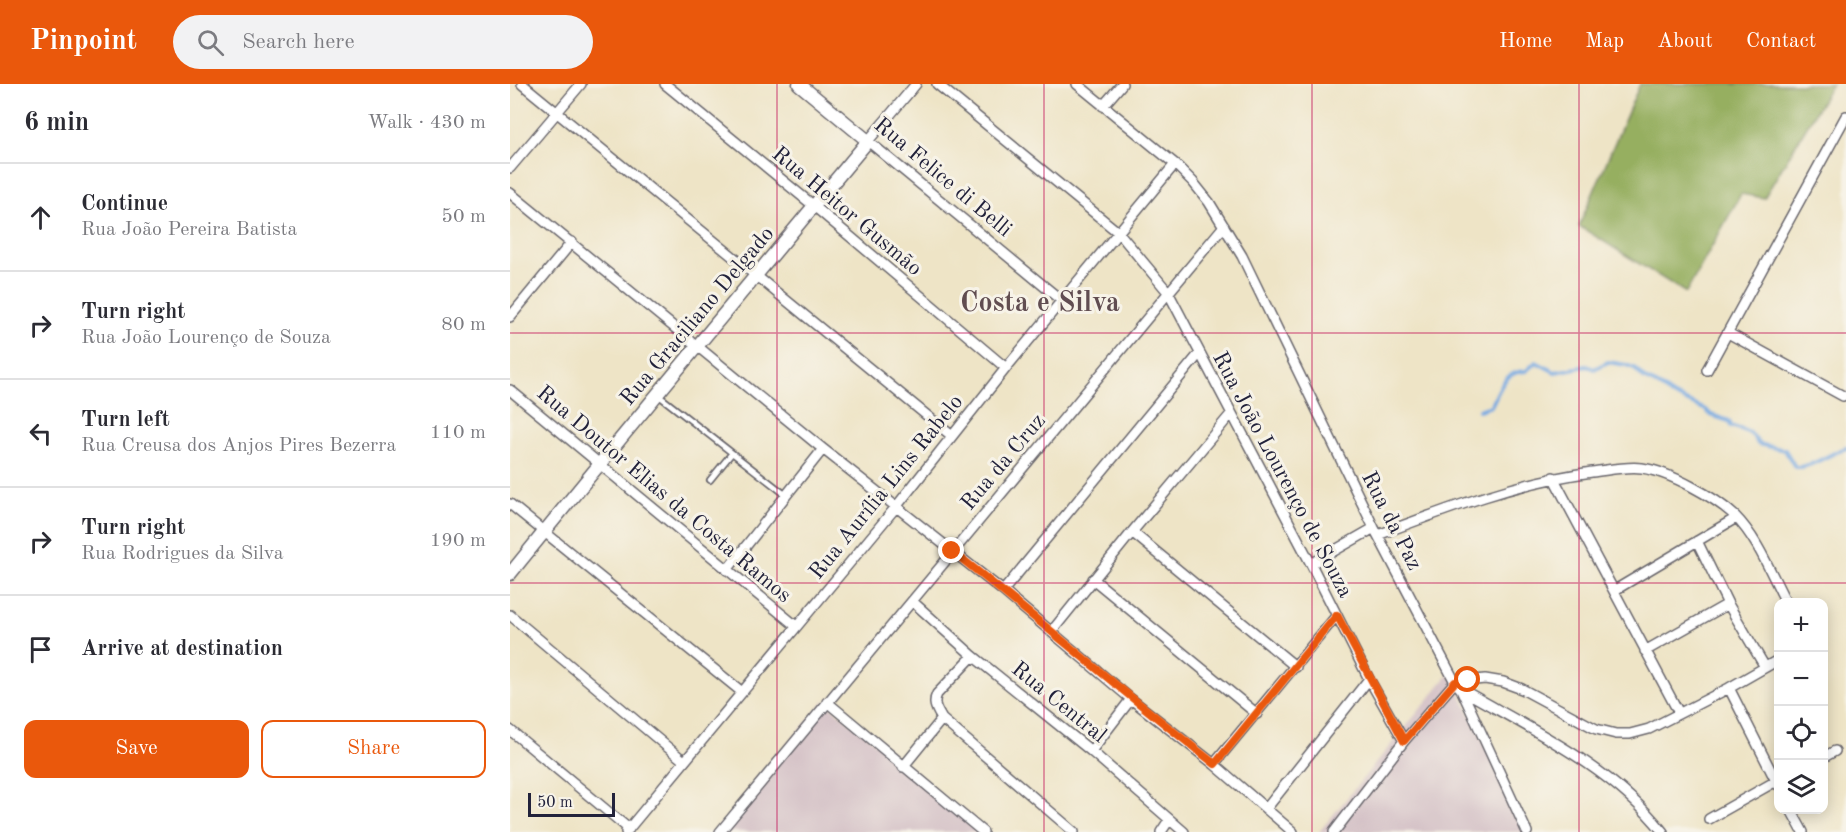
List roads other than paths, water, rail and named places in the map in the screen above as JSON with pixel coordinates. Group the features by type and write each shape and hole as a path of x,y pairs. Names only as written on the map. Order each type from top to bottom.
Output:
{"street":[{"path":"522,84 952,436"},
{"path":"510,168 581,84"},
{"name":"Rua Heitor Gusmão","path":"665,84 1006,368"},
{"name":"Rua Felice di Belli","path":"799,84 1062,301"},
{"name":"Rua Graciliano Delgado","path":"510,574 696,346 916,84"},
{"name":"Rua João Lourenço de Souza","path":"937,84 1119,232 1168,292 1404,741"},
{"name":"Rua da Paz","path":"1077,84 1175,164 1204,195 1224,226 1242,256 1376,531 1458,686 1527,832"},
{"path":"1103,106 1122,84"},
{"path":"1707,370 1846,116"},
{"name":"Rua Aurília Lins Rabelo","path":"627,830 896,507 1006,368 1175,164"},
{"path":"510,193 823,449 1003,591 1131,699 1215,764 1293,832"},
{"name":"Rua da Cruz","path":"720,832 1224,226"},
{"path":"510,317 572,242"},
{"path":"1728,333 1843,396"},
{"path":"1003,591 1199,354"},
{"name":"Rua Doutor Elias da Costa Ramos","path":"510,390 796,626"},
{"path":"1052,631 1231,414"},
{"path":"727,570 823,449"},
{"path":"1311,564 1376,531 1459,504 1553,477 1621,468 1640,468 1655,471 1720,504 1736,518 1756,544 1783,598"},
{"path":"1553,477 1679,713"},
{"path":"510,504 742,692"},
{"path":"1615,590 1736,518"},
{"path":"1132,532 1296,667"},
{"path":"1696,541 1728,604 1765,667"},
{"path":"1093,579 1257,714"},
{"name":"Rua Central","path":"912,601 973,656 1091,751 1184,832"},
{"path":"1646,651 1728,604"},
{"path":"510,615 684,761"},
{"path":"1215,764 1337,615"},
{"path":"973,656 934,699 942,719 1074,832"},
{"path":"1334,832 1404,741 1458,686 1485,679 1503,682 1522,688 1588,725 1616,734 1630,734 1649,729 1774,662"},
{"path":"1266,809 1369,678"},
{"path":"1458,686 1590,765 1643,809 1664,832"},
{"path":"1729,688 1774,774"},
{"path":"1091,751 1131,699"},
{"path":"827,702 983,832"},
{"path":"903,767 942,719"},
{"path":"510,730 627,830"},
{"path":"1828,755 1835,751"},
{"path":"1709,819 1774,784"},
{"path":"1793,814 1803,832"},
{"path":"1161,832 1169,820"}],"lane":[{"path":"658,395 786,495"},
{"path":"710,480 732,453"}],"waterway":[{"path":"1479,410 1491,406 1500,387 1508,378 1513,374 1526,371 1536,362 1555,372 1587,366 1594,369 1608,362 1634,368 1645,379 1672,395 1706,410 1711,415 1729,421 1731,426 1750,433 1758,444 1785,450 1795,467 1814,463 1846,448"}],"district":[{"name":"Costa e Silva","path":"1040,301"}]}
